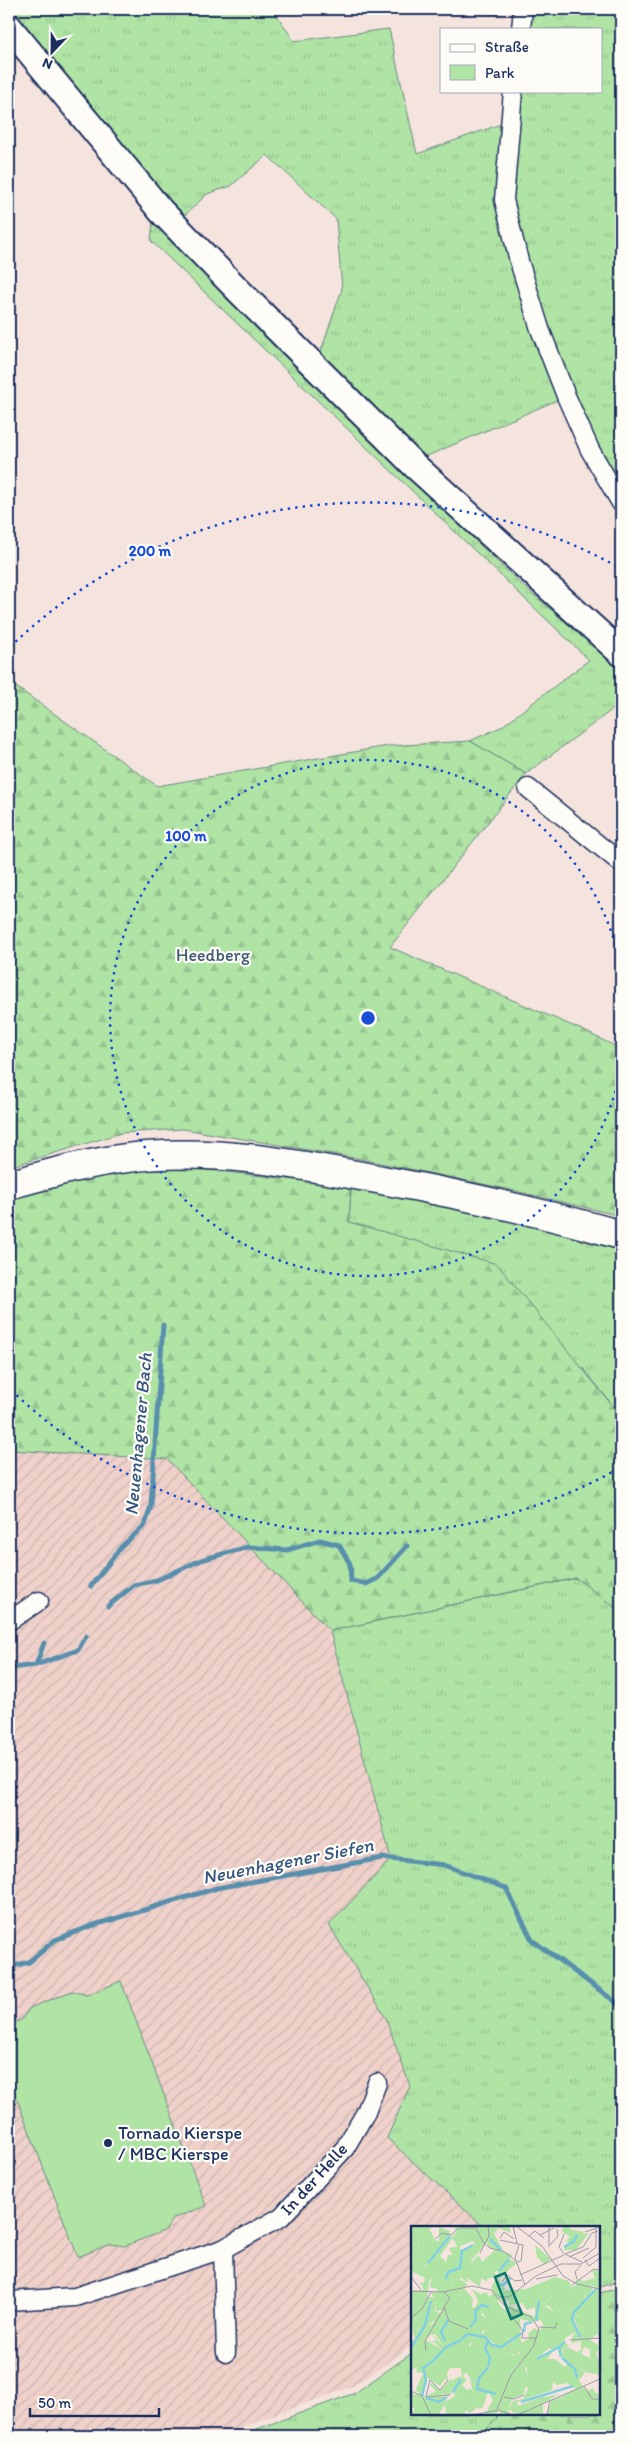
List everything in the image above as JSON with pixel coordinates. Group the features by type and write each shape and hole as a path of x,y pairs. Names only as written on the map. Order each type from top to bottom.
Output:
{"main road":[{"path":"9,1185 73,1167 128,1158 179,1155 245,1158 321,1168 503,1203 621,1235"}],"street":[{"path":"521,28 523,9"},
{"path":"9,27 161,211 414,465 621,652"},
{"path":"513,92 504,200 519,260 540,329 566,396 590,450 621,503"},
{"path":"528,788 621,863"},
{"path":"9,1621 38,1601"},
{"name":"In der Helle","path":"9,2301 75,2297 223,2248 281,2217 346,2148 362,2119 377,2083"},
{"path":"223,2248 226,2353"}],"shaded area":[{"path":"9,1450 167,1459 330,1631 391,1859 330,1926 386,2018 411,2086 387,2138 483,2226 411,2226 411,2347 353,2386 217,2436 9,2436"}],"green space":[{"path":"9,9 273,9 294,41 389,29 417,154 504,123 499,199 562,398 425,457 320,354 342,289 336,219 267,155 231,186 207,194 183,217 9,12"},
{"path":"458,9 499,9 498,15"},
{"path":"533,9 621,9 621,491 600,460 572,394 525,260 507,201 521,92 602,92 602,28 530,28"},
{"path":"153,220 405,473 522,585 621,669 621,703 526,774 470,741 501,727 589,660 151,241"},
{"name":"Heedberg","path":"9,682 157,786 388,746 470,741 526,774 390,947 582,1030 621,1049 621,1216 507,1189 356,1158 184,1129 121,1133 9,1167"},
{"path":"182,1167 351,1186 349,1222 497,1264 621,1416 621,1612 576,1578 330,1631 167,1459 9,1450 9,1199 92,1176"},
{"path":"351,1186 505,1218 621,1251 621,1416 584,1369 349,1222"},
{"path":"577,1578 621,1612 621,2281 600,2287 600,2226 483,2226 387,2138 410,2086 386,2018 329,1925 391,1859 330,1631"},
{"name":"Tornado Kierspe / MBC Kierspe","path":"121,1981 206,2206 174,2218 166,2230 125,2246 110,2244 78,2257 9,2079 9,2025 21,2020 30,2008 72,1991 87,1995"},
{"path":"621,2288 621,2436 481,2436 497,2418 497,2415 600,2415 600,2293"},
{"path":"411,2354 411,2415 497,2415 497,2418 481,2436 238,2436 355,2393"}],"waterway":[{"name":"Neuenhagener Bach","path":"91,1586 121,1547 145,1525 151,1506 163,1325"},
{"path":"108,1606 134,1585 157,1580 201,1560 248,1547 287,1550 320,1540 339,1545 350,1564 351,1581 366,1584 378,1578 407,1546"},
{"path":"36,1665 78,1650 86,1636"},
{"name":"Neuenhagener Bach","path":"9,1668 36,1665 44,1643"},
{"name":"Neuenhagener Siefen","path":"9,1967 29,1962 55,1940 91,1926 217,1888 382,1858 444,1865 506,1888 532,1940 621,2006"}],"place":[{"name":"Tornado Kierspe / MBC Kierspe","path":"108,2143"}]}
